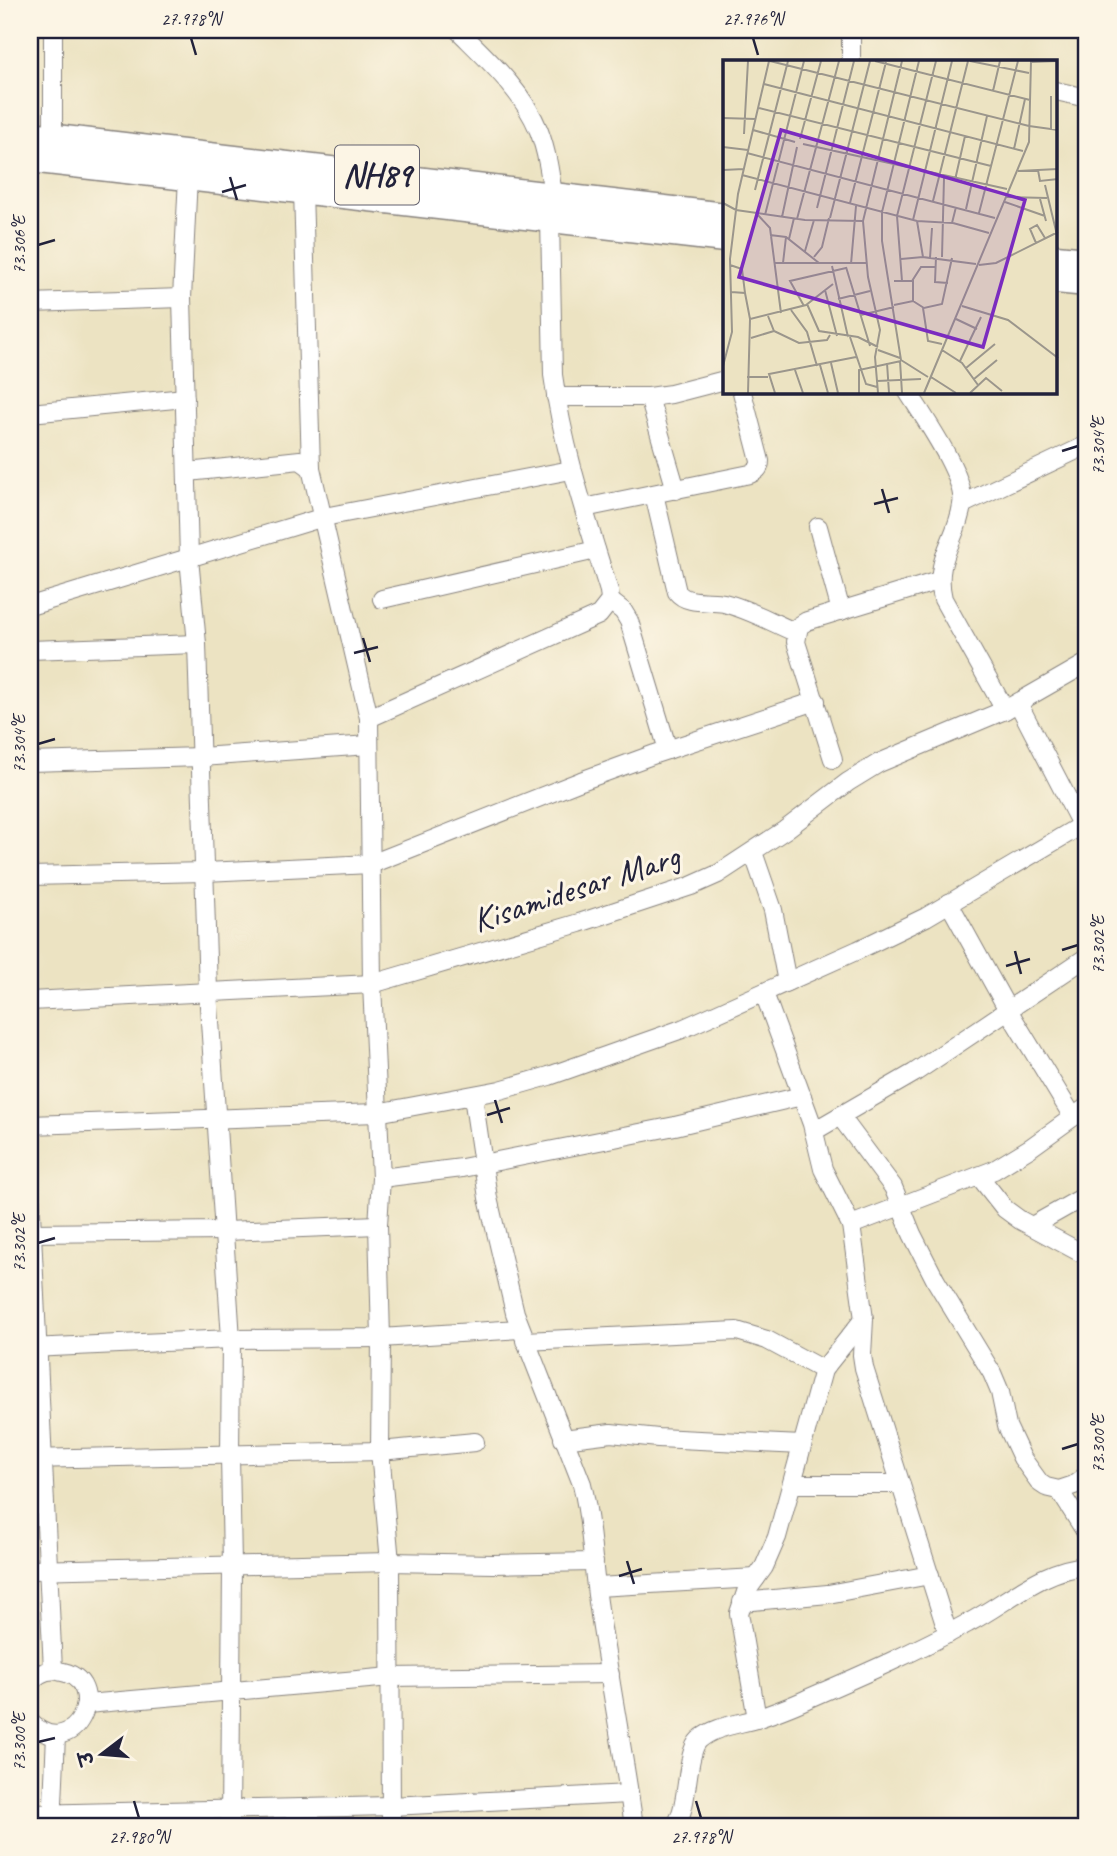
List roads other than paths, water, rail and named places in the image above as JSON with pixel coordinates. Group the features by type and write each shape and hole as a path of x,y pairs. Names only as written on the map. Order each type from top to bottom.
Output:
{"main road":[{"name":"NH89","path":"41,136 552,206 723,239"},
{"name":"NH89","path":"30,159 303,190 723,216"},
{"path":"1058,258 1087,261"},
{"path":"1058,280 1087,284"}],"street":[{"path":"41,136 53,30"},
{"path":"369,718 599,615 610,601 571,470 556,397 553,375 552,206 546,153 531,113 504,76 458,30"},
{"path":"851,30 851,60"},
{"path":"1058,91 1087,98"},
{"path":"188,177 182,298 189,558 197,644 208,991 231,1339 230,1818"},
{"path":"303,190 311,468 369,718 372,984 381,1178 378,1225 380,1451 390,1562 391,1826"},
{"path":"30,303 182,298"},
{"path":"556,397 649,397 723,381"},
{"path":"584,508 750,474 760,467 761,461 743,394"},
{"path":"30,1125 377,1113 473,1096 575,1069 682,1029 858,950 1085,828 943,599 938,582 963,504 961,489 954,470 909,394"},
{"path":"649,397 676,489"},
{"path":"30,413 186,398"},
{"path":"963,504 1087,445"},
{"path":"188,472 300,460 311,468"},
{"path":"30,606 324,517 571,470"},
{"path":"654,494 677,592 681,597 725,604 797,633"},
{"path":"818,527 841,611"},
{"path":"382,599 596,550"},
{"path":"833,759 796,642 800,626 807,621 938,582"},
{"path":"610,601 623,611 629,621 668,750"},
{"path":"30,650 197,644"},
{"name":"Kisamidesar Marg","path":"30,1001 372,984 579,923 691,886 718,874 813,811 848,782 879,764 1011,706 1087,663"},
{"path":"30,876 205,872 371,864 581,781 816,701"},
{"path":"30,762 201,757 369,746"},
{"path":"753,852 773,910 787,982"},
{"path":"851,1225 979,1176 1030,1148 1080,1112 1008,1010 949,903"},
{"path":"814,1131 914,1073 1087,957"},
{"path":"764,993 814,1131 826,1176 851,1225 864,1319 864,1368 948,1633"},
{"path":"473,1096 482,1164 509,1289 523,1335 587,1502 597,1587 634,1826"},
{"path":"381,1178 482,1164 675,1126 802,1096"},
{"path":"839,1116 872,1157 901,1204 912,1234 936,1281 992,1373 1000,1392 1007,1426 1022,1458 1046,1487 1059,1490 1074,1485 1087,1475"},
{"path":"979,1176 1005,1209 1087,1256"},
{"path":"30,1192 36,1459 48,1569 53,1670"},
{"path":"1032,1226 1087,1195"},
{"path":"31,1233 225,1231 378,1225"},
{"path":"757,1718 740,1624 742,1602 771,1553 823,1370 864,1319"},
{"path":"33,1348 231,1339 737,1331 767,1340 823,1370"},
{"path":"563,1439 611,1433 802,1445"},
{"path":"36,1459 380,1451 475,1442"},
{"path":"792,1484 901,1484"},
{"path":"1059,1490 1087,1534"},
{"path":"30,1570 232,1564 594,1562"},
{"path":"675,1826 684,1800 694,1748 699,1740 724,1728 808,1699 982,1616 1037,1581 1066,1570 1087,1566"},
{"path":"742,1602 828,1594 930,1575"},
{"path":"597,1587 756,1578"},
{"path":"30,1683 42,1673 53,1670 66,1672 78,1679 85,1691 87,1704 78,1725 68,1732 56,1735 46,1733 30,1722"},
{"path":"87,1704 391,1677 610,1674"},
{"path":"52,1820 56,1735"},
{"path":"30,1814 52,1820 230,1818 391,1806 629,1794"}]}
